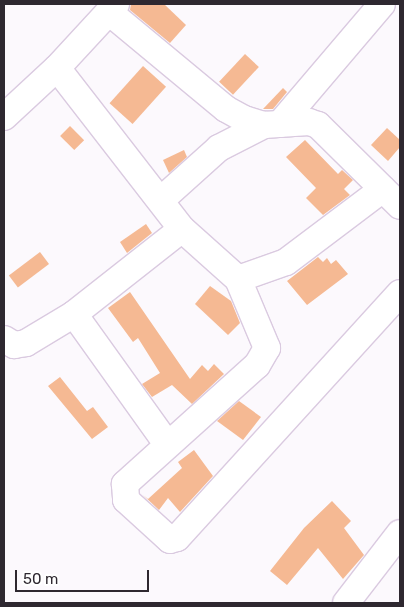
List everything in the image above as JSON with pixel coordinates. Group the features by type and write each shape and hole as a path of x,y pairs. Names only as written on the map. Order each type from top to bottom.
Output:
{"street":[{"path":"272,125 382,4"},
{"path":"4,117 57,68 112,8 226,109 272,125"},
{"path":"57,68 161,200 182,230 238,279 267,348 257,364 125,484 123,493 126,500 170,540 177,538 400,293"},
{"path":"161,200 219,148 272,125 309,122 318,124 395,198 286,262 238,279"},
{"path":"4,339 14,345 26,343 74,314 182,230"},
{"path":"74,314 167,444"},
{"path":"346,603 400,533"}],"building":[{"path":"131,4 164,4 186,25 170,43 130,10"},
{"path":"245,54 259,67 233,95 219,82"},
{"path":"143,66 166,87 133,124 110,103"},
{"path":"283,88 287,92 273,109 263,109"},
{"path":"70,126 84,140 74,150 60,136"},
{"path":"387,128 400,140 400,147 388,161 371,145"},
{"path":"305,140 338,174 342,170 353,180 344,189 350,195 323,215 306,198 316,188 286,157"},
{"path":"184,150 187,157 169,173 163,160"},
{"path":"146,224 152,233 127,253 120,242"},
{"path":"40,252 49,264 18,287 9,275"},
{"path":"318,257 323,262 327,258 331,264 336,260 348,274 307,305 287,281"},
{"path":"210,286 231,301 240,323 228,335 195,304"},
{"path":"130,292 190,379 202,365 208,371 214,364 224,374 192,404 172,385 152,397 142,384 160,373 138,338 133,342 108,308"},
{"path":"60,377 87,411 93,407 108,427 92,439 48,386"},
{"path":"239,401 261,417 243,440 217,421"},
{"path":"194,450 213,476 180,512 168,498 159,510 143,495 148,499 182,468 178,462"},
{"path":"332,501 351,521 344,528 364,555 343,579 318,548 287,585 270,571 304,528"}]}
